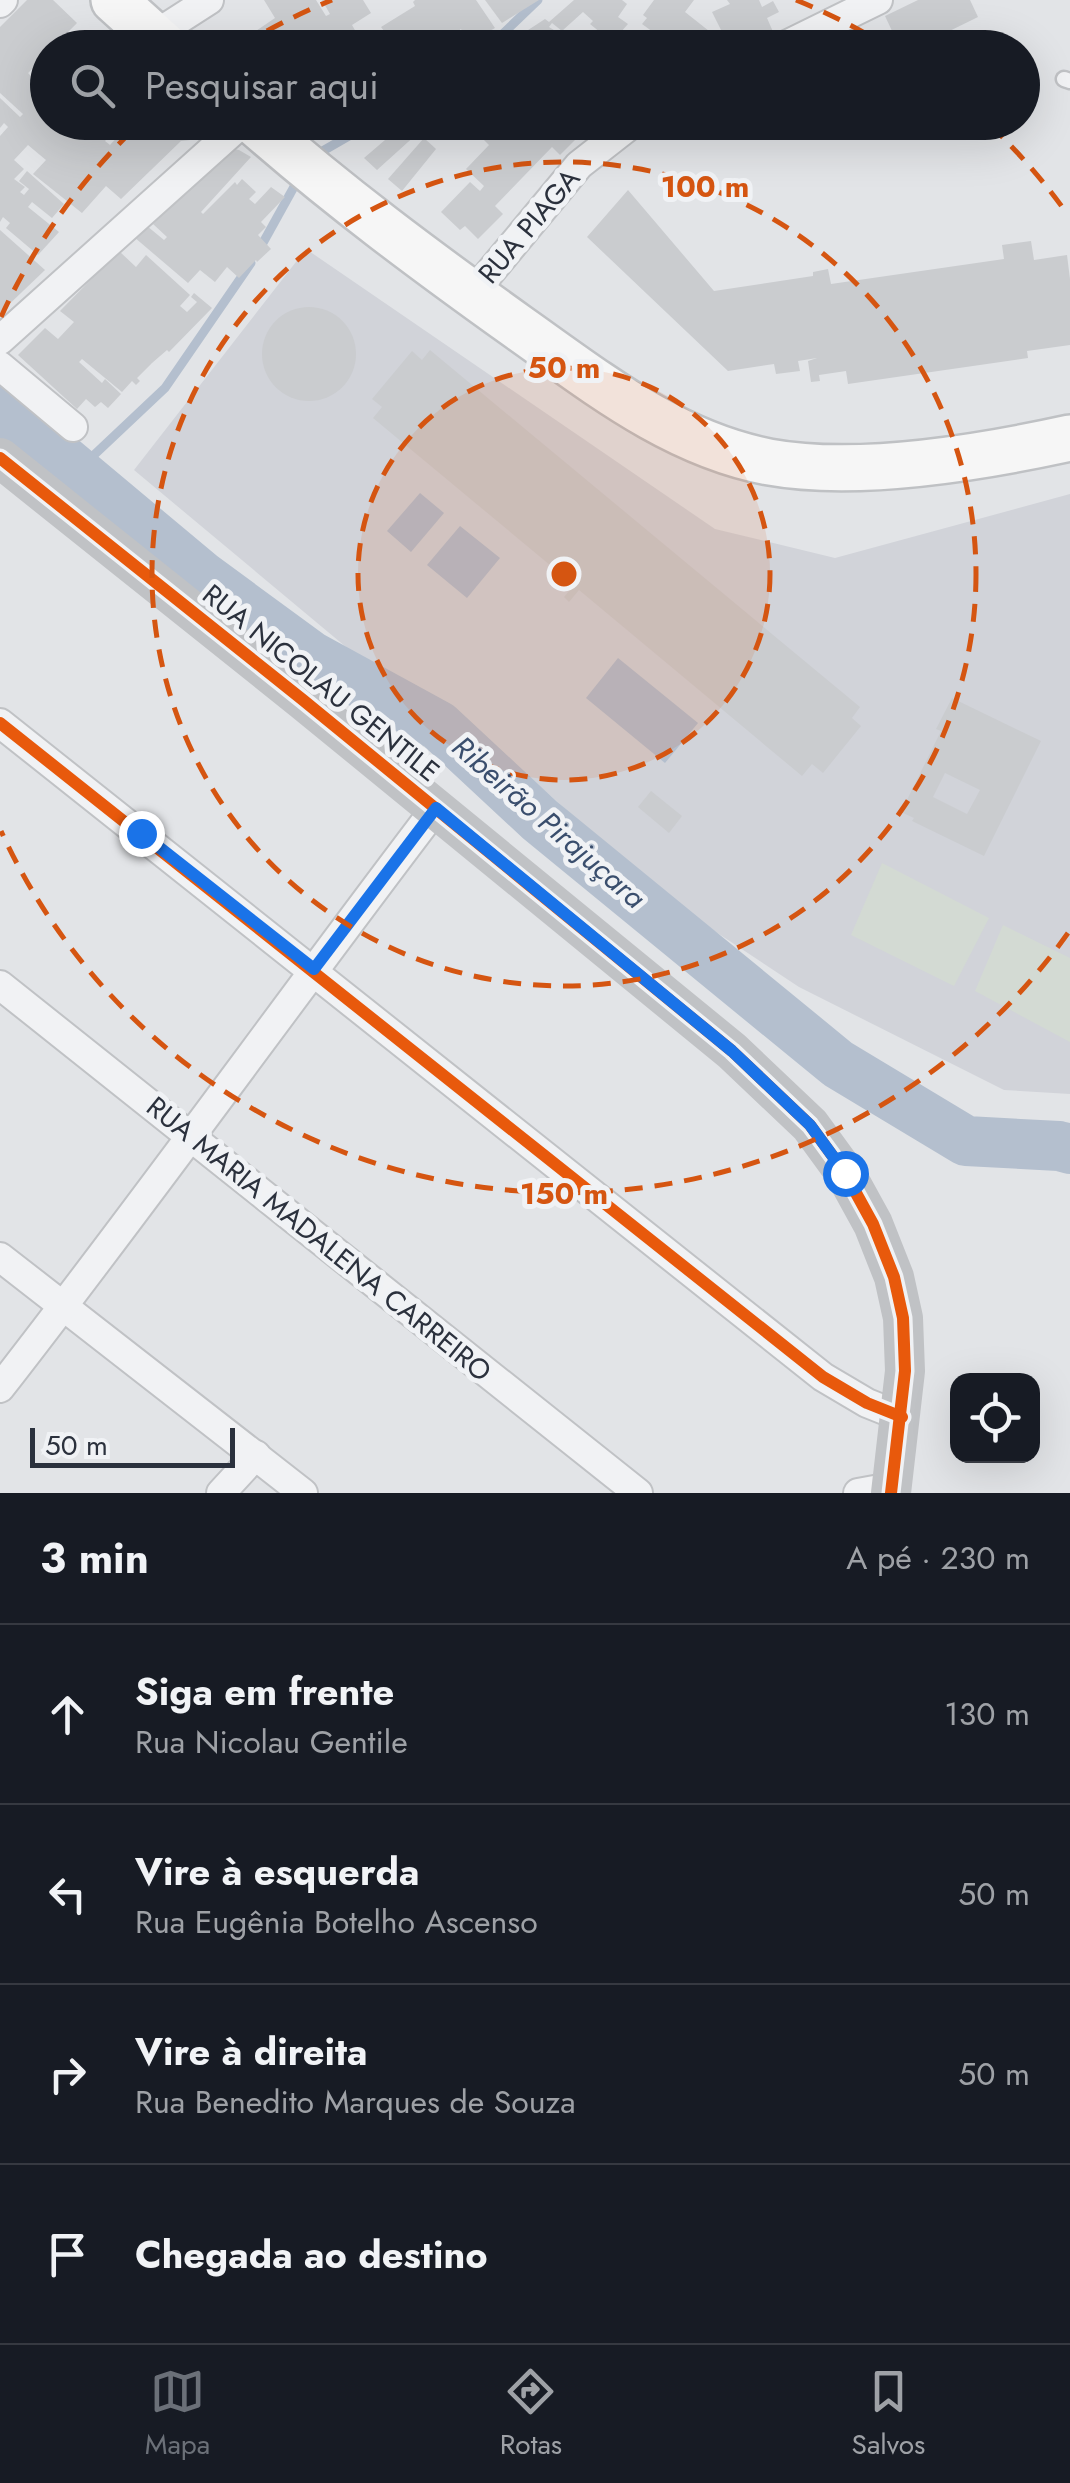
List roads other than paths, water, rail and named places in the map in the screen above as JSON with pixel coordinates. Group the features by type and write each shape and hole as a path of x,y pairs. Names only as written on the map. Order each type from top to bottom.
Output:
{"main road":[{"path":"114,0 147,30"},
{"path":"275,140 321,181 472,294 655,420 705,444 770,462 844,467 997,454 1070,438"}],"street":[{"path":"174,30 208,0"},
{"path":"817,30 878,0"},
{"path":"0,340 223,140"},
{"name":"RUA PIAGA","path":"472,294 579,165 611,140"},
{"path":"0,366 73,427"},
{"name":"RUA NICOLAU GENTILE","path":"3,465 436,808 732,1051 810,1125 845,1173 873,1224 894,1277 902,1318 902,1417 880,1491"},
{"path":"0,722 823,1376 867,1403 902,1417"},
{"path":"0,1388 192,1138 436,808"},
{"name":"RUA MARIA MADALENA CARREIRO","path":"0,985 638,1493"},
{"path":"0,1257 303,1493"},
{"path":"221,1493 256,1455"}],"water":[{"path":"420,493 444,513 411,552 387,531"},
{"path":"460,526 500,558 467,598 427,565"},
{"path":"618,658 698,723 665,763 586,698"}],"waterway":[{"path":"507,30 538,0"},
{"path":"314,156 342,140"},
{"path":"259,250 300,176"},
{"path":"77,471 165,388 251,263"},
{"name":"Ribeirão Pirajuçara","path":"0,407 202,576 311,656 439,726 540,820 838,1064 966,1141 1070,1149"}]}
